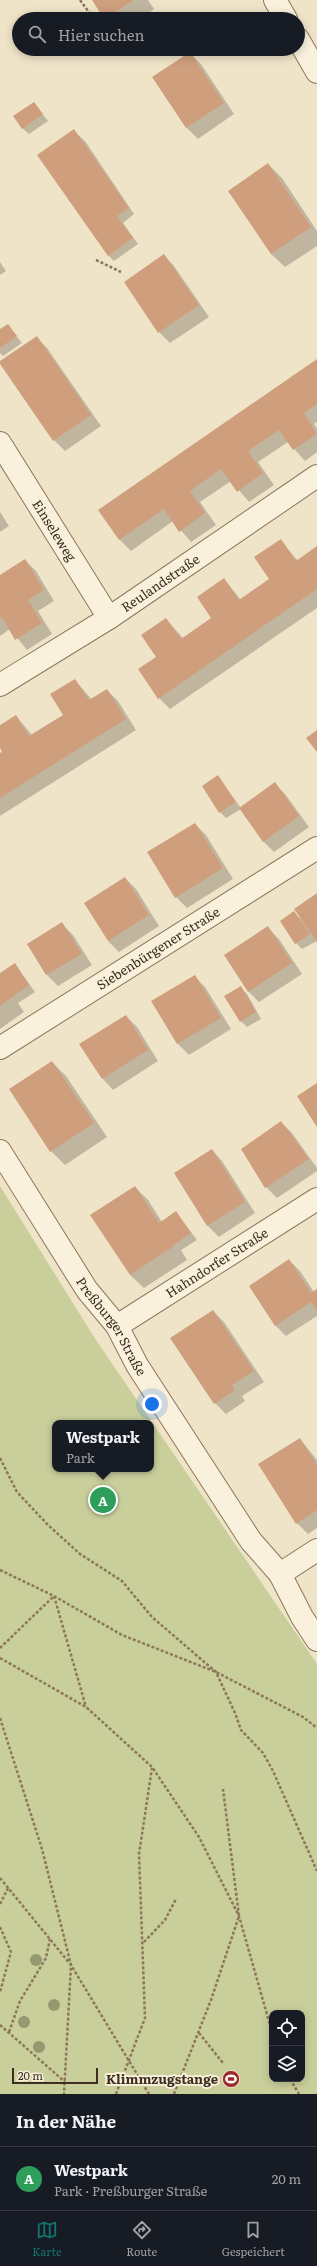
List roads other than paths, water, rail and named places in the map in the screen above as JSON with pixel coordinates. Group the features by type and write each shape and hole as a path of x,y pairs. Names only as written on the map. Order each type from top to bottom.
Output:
{"street":[{"path":"275,0 282,12"},
{"path":"305,51 317,72"},
{"name":"Einseleweg","path":"0,443 109,618"},
{"name":"Reulandstraße","path":"0,685 109,618 317,476"},
{"name":"Siebenbürgener Straße","path":"0,1048 317,848"},
{"name":"Preßburger Straße","path":"0,1151 87,1290 117,1326 137,1365 251,1541 280,1574 302,1617 317,1640"},
{"name":"Hahndorfer Straße","path":"117,1326 317,1199"},
{"path":"280,1574 317,1550"}],"place":[{"name":"Westpark","path":"103,1500"},
{"name":"Klimmzugstange","path":"231,2079"}]}
